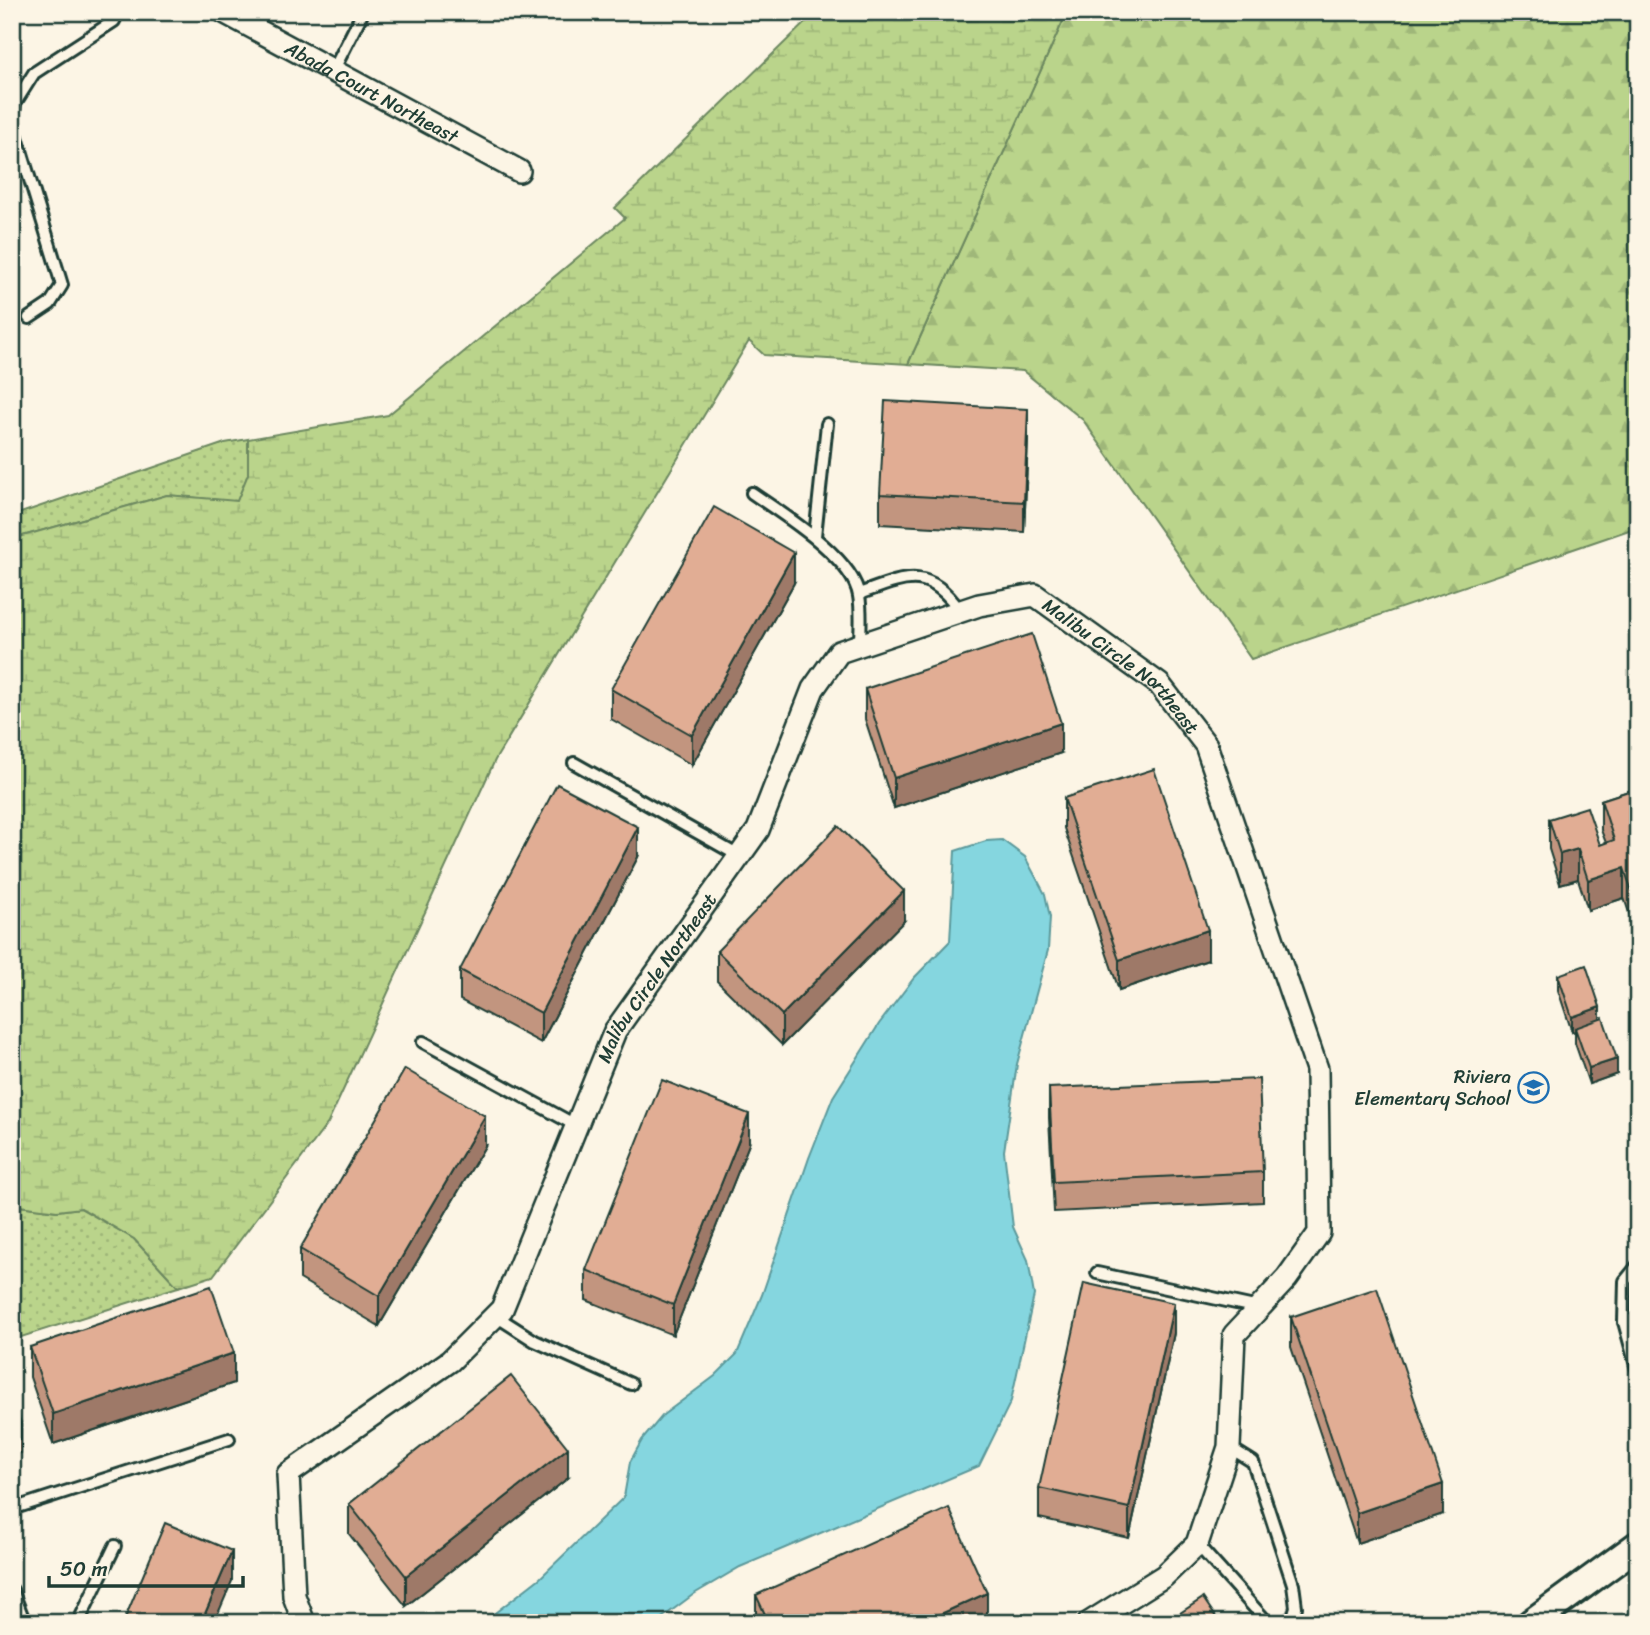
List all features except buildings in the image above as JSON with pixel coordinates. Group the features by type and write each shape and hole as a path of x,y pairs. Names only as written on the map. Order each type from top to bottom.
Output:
{"street":[{"name":"Abada Court Northeast","path":"224,12 519,171"},
{"name":"Malibu Circle Northeast","path":"304,1623 294,1597 288,1474 450,1361 502,1310 615,1031 758,830 813,689 839,652 960,611 1035,595 1159,684 1206,744 1317,1069 1318,1233 1287,1278 1234,1335 1230,1447 1197,1544 1164,1576 1089,1623"},
{"path":"1531,1623 1638,1545"}],"lane":[{"path":"29,318 50,304 62,285 13,124 15,103 34,73 114,21 118,12"},
{"path":"333,71 363,12"},
{"path":"815,536 827,424"},
{"path":"752,493 815,536 847,574 859,594 860,645"},
{"path":"859,594 895,581 919,579 936,583 960,611"},
{"path":"574,763 739,856"},
{"path":"423,1042 577,1126"},
{"path":"1638,1265 1625,1281 1625,1322 1638,1373"},
{"path":"1097,1273 1259,1308"},
{"path":"496,1316 535,1341 631,1384"},
{"path":"1625,1322 1638,1318"},
{"path":"12,1509 229,1439"},
{"path":"1230,1447 1253,1462 1293,1584 1296,1607 1293,1617 1283,1623"},
{"path":"1197,1544 1268,1623"},
{"path":"78,1623 115,1546"},
{"path":"12,1589 25,1623"}],"green space":[{"path":"816,12 1058,12 1064,19 908,364 764,355 749,341 495,760 328,1123 213,1276 178,1287 134,1239 81,1208 57,1211 12,1205 12,539 167,495 237,501 248,474 248,439 388,415 625,218 615,208"},
{"path":"1067,12 1638,12 1638,527 1251,659 1083,420 1023,371 908,364"},
{"path":"248,439 248,474 238,502 167,495 12,539 12,516 225,443"},
{"path":"12,1205 57,1211 80,1208 134,1239 178,1287 12,1340"}],"water":[{"path":"1002,840 1025,857 1045,894 1050,917 1048,950 1017,1064 1004,1151 1013,1227 1028,1260 1034,1295 1011,1401 979,1466 740,1567 694,1594 655,1623 482,1623 540,1578 624,1497 630,1462 642,1440 663,1415 715,1376 737,1354 762,1295 833,1097 879,1024 914,978 950,941 955,851 986,841"}],"place":[{"name":"Riviera Elementary School","path":"1534,1087"}]}
